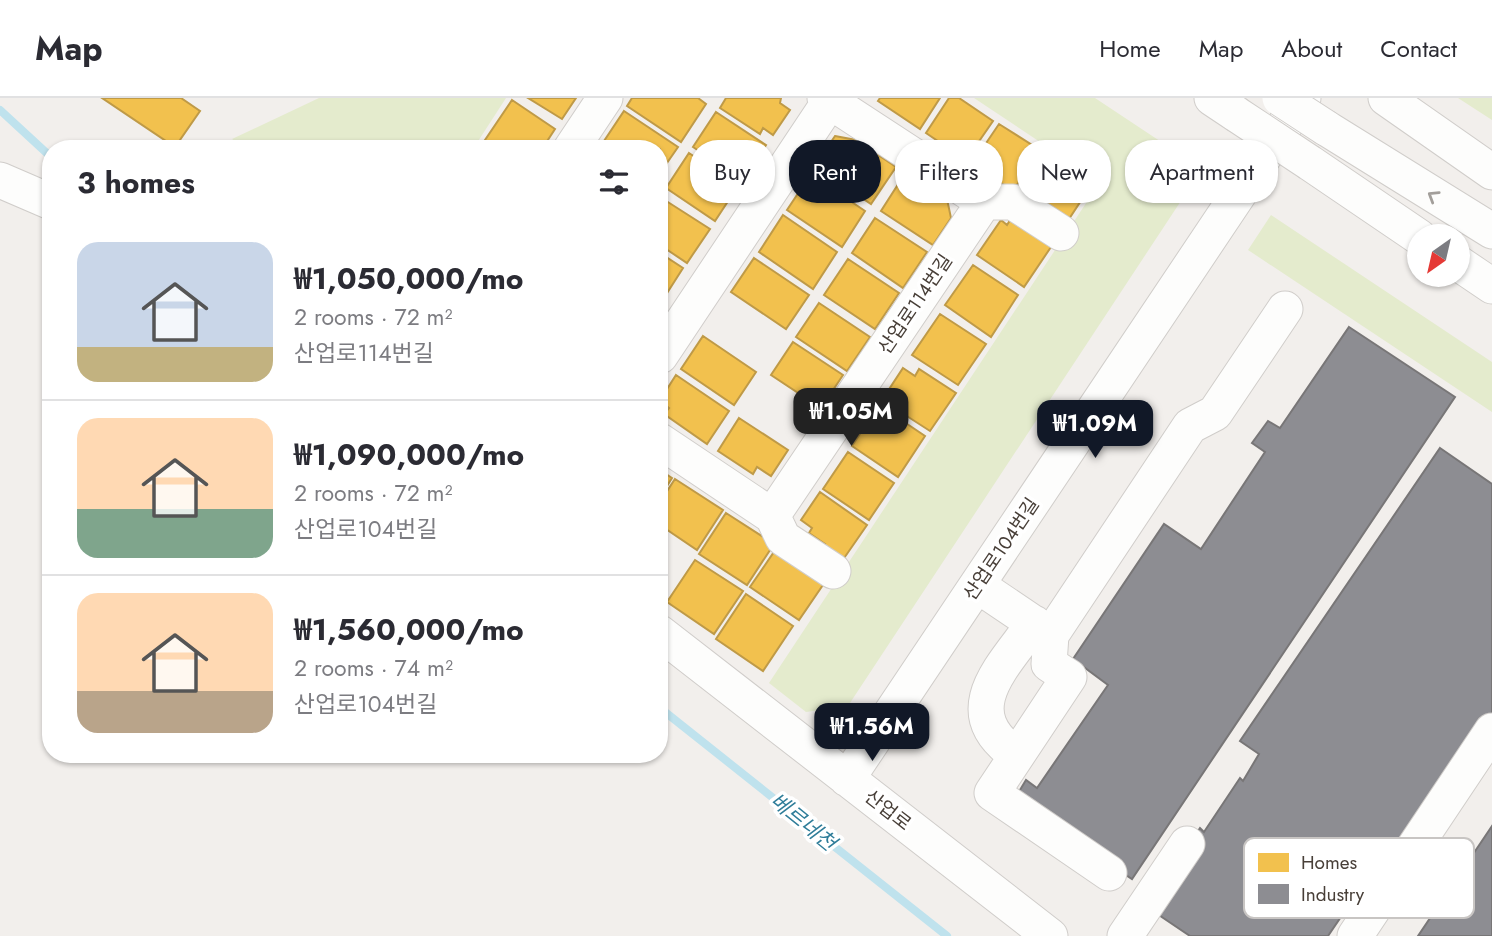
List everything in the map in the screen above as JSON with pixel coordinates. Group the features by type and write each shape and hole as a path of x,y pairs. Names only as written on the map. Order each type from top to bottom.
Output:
{"street":[{"path":"577,140 605,98"},
{"path":"1386,98 1492,172"},
{"path":"668,344 828,100 895,144"},
{"path":"1293,102 1326,128 1492,231"},
{"name":"산업로104번길","path":"847,779 1293,102"},
{"path":"1224,106 1407,229"},
{"path":"0,180 42,198"},
{"path":"1003,202 1013,202 1061,233"},
{"name":"산업로114번길","path":"772,515 983,203"},
{"path":"1470,271 1492,286"},
{"path":"1011,751 1000,743 987,722 985,697 1042,629 1190,426 1215,413 1285,309"},
{"path":"668,446 772,515 783,538 833,571"},
{"path":"977,585 1042,629 1049,664 1069,677 992,793 1110,873"},
{"name":"산업로","path":"668,639 1050,936"},
{"path":"1420,838 1492,731"},
{"path":"1132,933 1187,844"},
{"path":"1355,936 1367,918"}],"green space":[{"path":"319,98 506,98 479,140 232,139"},
{"path":"974,98 1095,98 1158,140 1125,140 1125,203 1180,203 848,706 806,712 769,683 1086,203 1111,203 1111,140 1037,140"},
{"path":"1458,98 1492,98 1492,120"},
{"path":"1271,215 1492,362 1492,412 1248,250"}],"building: Homes":[{"path":"102,98 181,98 200,111 180,140 165,140"},
{"path":"528,98 576,98 562,119"},
{"path":"632,98 698,98 706,104 681,142 627,106"},
{"path":"726,98 781,98 780,103 790,110 773,135 763,128 760,134 720,108"},
{"path":"880,98 940,98 920,129 878,101"},
{"path":"949,98 959,98 993,121 980,140 936,140 926,133"},
{"path":"512,100 555,129 548,140 485,140"},
{"path":"624,111 668,140 605,140"},
{"path":"716,112 758,140 698,140"},
{"path":"999,124 1024,140 1017,140 1017,185 1013,191 1003,184 1003,140 988,140"},
{"path":"835,136 856,140 832,140"},
{"path":"668,140 678,147 668,161"},
{"path":"689,153 690,203 727,203 715,221 668,189 668,185"},
{"path":"881,157 895,168 881,189"},
{"path":"895,189 895,203 948,203 951,218 933,245 881,211"},
{"path":"668,202 710,229 687,263 668,250"},
{"path":"792,203 853,203 865,211 842,247 787,210"},
{"path":"1032,203 1079,203 1065,225"},
{"path":"783,215 837,252 813,289 759,252"},
{"path":"1012,217 1053,244 1024,287 977,255 1001,220 1007,225"},
{"path":"875,218 927,252 903,288 852,253"},
{"path":"668,258 683,268 668,292"},
{"path":"754,258 809,295 786,329 731,292"},
{"path":"848,259 899,293 875,329 824,295"},
{"path":"973,265 1018,295 991,337 945,305"},
{"path":"819,303 870,337 847,371 796,337"},
{"path":"940,314 986,344 958,385 912,355"},
{"path":"703,336 756,372 734,405 681,369"},
{"path":"793,342 843,375 821,408 771,375"},
{"path":"903,368 915,376 919,369 956,393 930,431 882,400"},
{"path":"676,375 729,411 707,444 668,417 668,388"},
{"path":"879,405 925,436 898,477 852,446"},
{"path":"739,418 788,450 771,476 757,467 753,474 718,451"},
{"path":"848,452 894,483 869,520 823,489"},
{"path":"675,479 723,510 697,550 668,530 668,490"},
{"path":"820,492 867,525 840,564 820,551 825,544 809,533 812,528 801,520"},
{"path":"726,513 774,544 747,585 699,554"},
{"path":"778,546 827,579 799,620 750,587"},
{"path":"695,560 743,591 714,634 668,600"},
{"path":"746,594 793,626 763,671 716,639"}],"building: Industry":[{"path":"1349,327 1455,397 1132,879 1014,800 1026,780 1037,788 1108,685 1073,659 1164,524 1201,549 1265,452 1252,443 1268,421 1280,428"},
{"path":"1440,448 1492,484 1492,723 1416,838 1244,838 1244,918 1340,918 1328,936 1190,936 1147,907 1200,828 1204,832 1240,778 1243,781 1259,754 1240,741"},
{"path":"1492,826 1492,936 1418,936 1430,918 1474,918 1474,853"}],"waterway":[{"name":"베르네천","path":"0,110 42,149"},
{"name":"베르네천","path":"668,714 947,936"}]}
